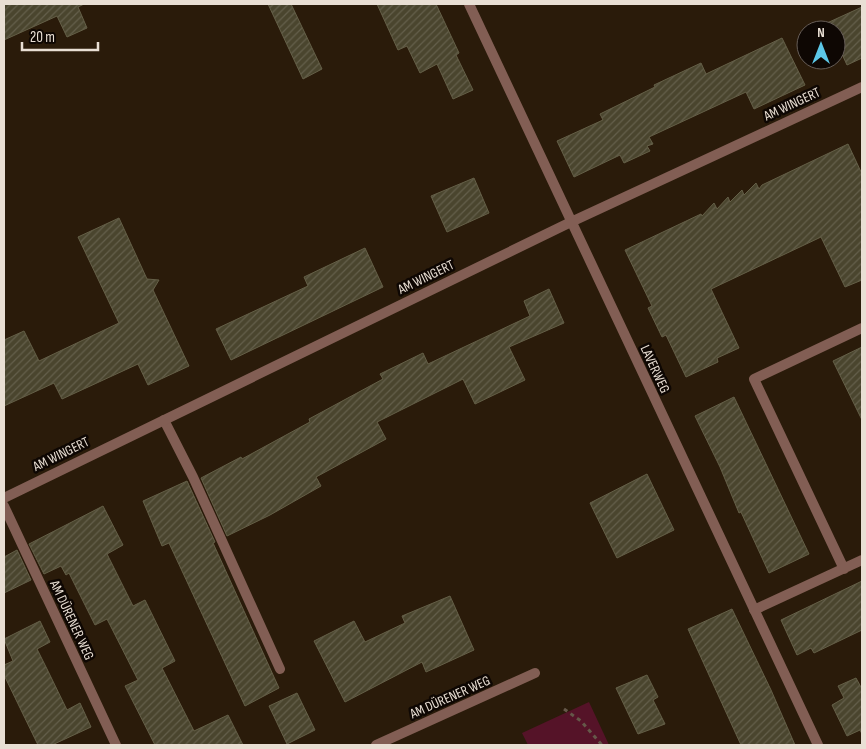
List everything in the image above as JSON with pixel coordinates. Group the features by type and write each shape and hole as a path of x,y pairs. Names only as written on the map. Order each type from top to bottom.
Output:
{"street":[{"name":"LAVERWEG","path":"469,4 570,222 818,745"},
{"name":"AM WINGERT","path":"4,498 570,222 862,87"},
{"path":"844,569 754,379 862,328"},
{"path":"164,420 194,477 280,669"},
{"name":"AM DÜRENER WEG","path":"4,506 116,745"},
{"path":"754,610 862,560"},
{"name":"AM DÜRENER WEG","path":"376,745 535,673"}],"path":[{"path":"564,709 581,721 602,745"}],"shaded area":[{"path":"589,702 609,745 528,745 522,733"}],"building":[{"path":"4,4 84,4 78,7 87,28 67,37 57,16 4,40"},
{"path":"268,4 291,4 322,69 303,79"},
{"path":"377,4 436,4 459,53 456,55 473,90 453,99 437,64 420,73 407,46 398,50"},
{"path":"862,7 862,58 847,65 846,20 834,20"},
{"path":"782,38 805,85 754,109 746,92 649,137 653,144 647,146 650,151 624,163 620,155 574,177 557,141 603,120 600,114 655,87 654,85 701,63 706,74"},
{"path":"848,144 862,174 862,280 845,287 821,237 711,289 739,348 717,358 718,362 686,377 666,335 662,337 648,308 652,306 625,250 701,214 702,216 714,203 717,209 728,197 730,202 742,190 744,195 756,183 759,189 762,185"},
{"path":"474,178 489,213 447,232 431,196"},
{"path":"119,218 147,279 159,280 153,290 189,366 148,385 138,364 62,399 54,383 4,406 4,340 24,331 39,361 119,323 78,237"},
{"path":"365,248 383,287 231,360 216,329 308,286 304,277"},
{"path":"549,289 564,323 509,347 525,380 475,404 463,379 377,422 386,439 316,477 321,486 270,515 227,536 201,478 241,457 242,459 310,422 309,419 383,379 380,374 423,353 428,364 530,316 524,301"},
{"path":"862,347 862,420 833,361"},
{"path":"734,397 809,554 769,573 741,512 739,513 720,467 695,416"},
{"path":"647,474 674,530 617,558 590,503"},
{"path":"187,481 279,688 245,706 169,543 162,546 143,501"},
{"path":"103,506 123,545 107,554 133,606 145,600 175,661 162,668 194,731 228,715 243,745 155,745 125,686 138,680 107,619 95,625 69,573 66,575 61,566 44,574 29,544"},
{"path":"17,550 31,580 4,593 4,557"},
{"path":"862,581 862,630 814,653 811,648 797,655 781,620"},
{"path":"450,596 474,650 426,672 422,662 345,702 314,641 354,621 365,642 405,623 402,616"},
{"path":"732,609 795,745 741,745 688,629"},
{"path":"40,621 50,642 37,649 67,710 80,703 91,727 52,745 38,745 4,675 4,665 13,661 4,639"},
{"path":"647,675 658,697 653,700 665,724 638,734 616,688"},
{"path":"856,678 862,689 862,734 860,730 847,736 832,705 844,698 838,686"},
{"path":"297,693 315,730 287,744 269,706"}]}
